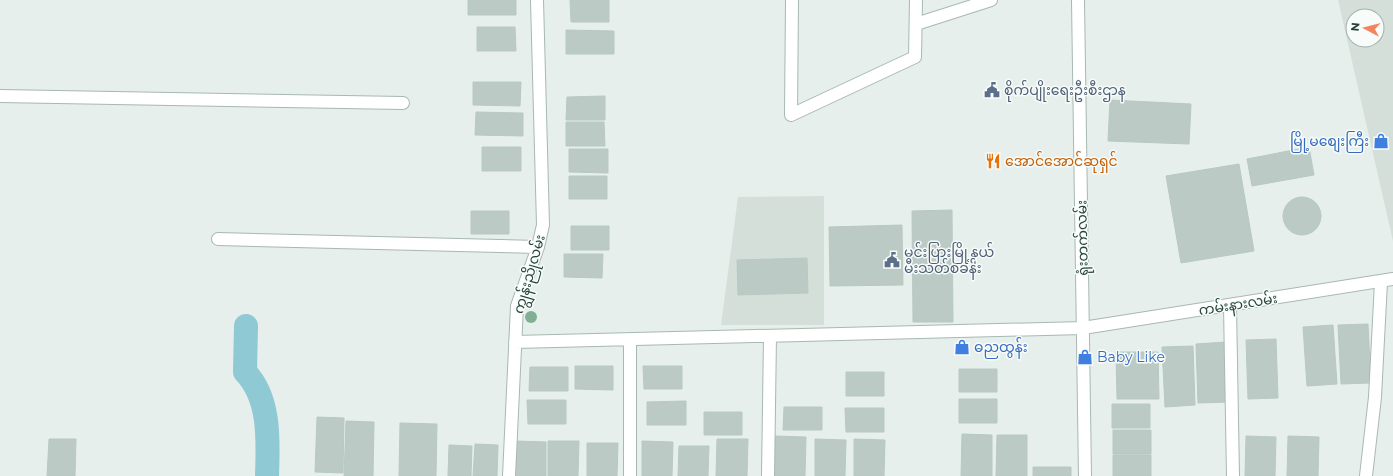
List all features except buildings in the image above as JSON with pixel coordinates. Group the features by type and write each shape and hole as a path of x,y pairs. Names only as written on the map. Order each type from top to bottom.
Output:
{"street":[{"name":"ကျွန်းညိုလမ်း","path":"509,476 517,306 538,247 543,225 537,0"},
{"path":"792,0 791,115 915,57 916,0"},
{"path":"916,24 991,0"},
{"name":"ရုံးတက်လမ်း","path":"1078,0 1085,476"},
{"path":"0,96 403,103"},
{"path":"218,239 538,247"},
{"name":"ကမ်းနားလမ်း","path":"515,342 1083,328 1230,306 1393,279"},
{"path":"1366,476 1375,397 1381,282"},
{"path":"1230,306 1233,476"},
{"path":"768,476 770,336"},
{"path":"630,340 630,476"}],"shaded area":[{"name":"မြို့မစျေးကြီး","path":"1338,0 1393,0 1393,241 1349,48 1385,48 1385,8 1345,8 1345,31"},
{"path":"824,196 824,325 721,325 738,197"}],"waterway":[{"path":"246,326 245,372 260,395 264,408 268,449 267,476"}],"place":[{"name":"စိုက်ပျိုးရေးဦးစီးဌာန","path":"992,90"},
{"name":"မြို့မစျေးကြီး","path":"1381,141"},
{"name":"အောင်အောင်ဆုရှင်","path":"993,161"},
{"name":"မင်းပြားမြို့နယ် မီးသတ်စခန်း","path":"892,260"},
{"name":"ဓညထွန်း","path":"962,347"},
{"name":"Baby Like","path":"1085,357"}]}
